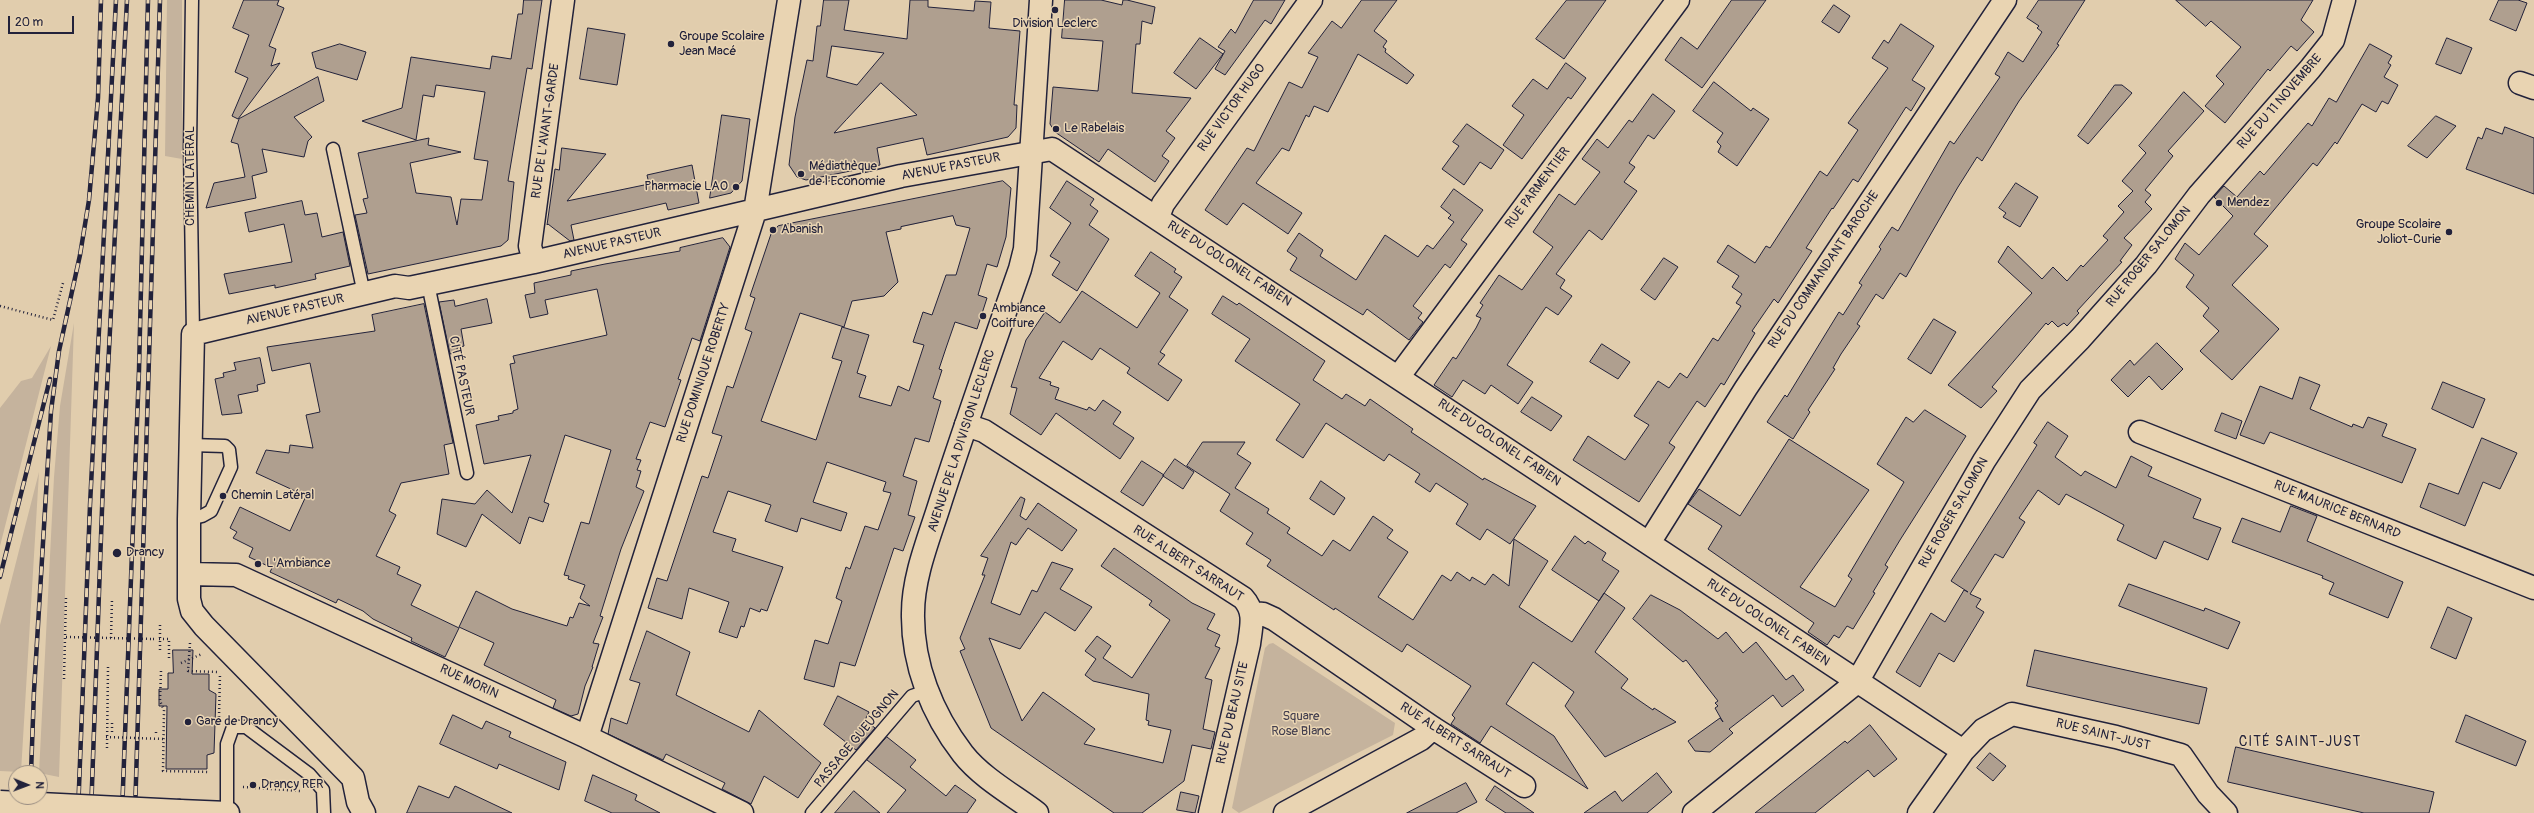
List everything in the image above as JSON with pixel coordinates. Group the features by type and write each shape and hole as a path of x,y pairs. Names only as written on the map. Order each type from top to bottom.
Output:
{"street":[{"name":"RUE DE L'AVANT-GARDE","path":"534,262 530,246 563,0"},
{"name":"RUE DOMINIQUE ROBERTY","path":"587,737 755,211 789,0"},
{"name":"AVENUE DE LA DIVISION LECLERC","path":"1037,813 964,755 948,732 927,691 916,648 913,613 915,589 966,425 1020,269 1025,249 1030,152 1041,0"},
{"name":"RUE VICTOR HUGO","path":"1158,217 1162,204 1311,0"},
{"name":"RUE PARMENTIER","path":"1399,376 1678,0"},
{"name":"RUE DU COMMANDANT BAROCHE","path":"1649,543 1746,388 2005,0"},
{"name":"RUE DU 11 NOVEMBRE","path":"2199,195 2334,40 2344,0"},
{"name":"RUE DU COLONEL FABIEN","path":"1030,152 1052,149 1158,217 1963,751"},
{"name":"AVENUE PASTEUR","path":"193,334 395,286 409,288 534,262 900,176 1030,152"},
{"name":"RUE ROGER SALOMON","path":"1694,813 1857,682 1984,460 2030,390 2080,339 2146,265 2199,195"},
{"name":"CHEMIN LATÉRAL","path":"193,334 189,519 189,599 192,611 204,626 353,778 358,802 364,813"},
{"name":"RUE ALBERT SARRAUT","path":"966,425 984,431 1243,598 1250,606 1252,613 1263,614 1274,619 1433,728 1524,786"},
{"name":"RUE MAURICE BERNARD","path":"2140,432 2534,588"},
{"name":"RUE MORIN","path":"189,574 236,574 587,737 742,813"},
{"name":"RUE DU BEAU SITE","path":"1210,813 1249,644 1252,613"},
{"name":"RUE SAINT-JUST","path":"1919,813 1963,751 1983,730 2012,714 2116,737 2181,755 2208,794 2226,813"},
{"path":"1285,813 1421,739 1433,728"},
{"path":"0,802 227,813"}],"lane":[{"name":"CHEMIN LATÉRAL","path":"192,0 190,147 193,334"},
{"path":"333,149 364,294"},
{"name":"CITÉ PASTEUR","path":"428,284 467,472"},
{"path":"189,519 202,516 211,511 231,467 229,450 225,446 190,445"},
{"name":"PASSAGE GUEUGNON","path":"812,813 912,696 927,691"},
{"path":"227,813 227,744 233,727 246,727 309,774 322,790 324,813"}],"path":[{"path":"0,306 53,320 63,283"},
{"path":"64,679 66,597"},
{"path":"110,638 112,599"},
{"path":"160,624 156,639 160,650"},
{"path":"66,637 169,639 169,660"},
{"path":"190,645 188,671 215,672"},
{"path":"181,663 198,656"},
{"path":"107,748 106,723 108,667"},
{"path":"218,723 219,668"},
{"path":"161,671 160,701 164,710 163,771 216,772"},
{"path":"112,723 112,732"},
{"path":"106,737 164,739"},
{"path":"236,787 306,790"}],"green space":[{"path":"167,0 182,0 182,159 165,156"},
{"path":"74,323 59,777 48,775 48,765 39,765 54,477 60,406"},
{"path":"51,346 0,546 0,408 21,381 32,378"},
{"path":"39,472 21,765 8,765 8,771 0,771 0,625"},
{"name":"Square Rose Blanc","path":"1273,643 1395,723 1393,735 1239,813 1232,808 1265,648 1269,644"}],"building":[{"path":"244,0 279,0 277,5 284,8 269,46 276,49 271,66 280,63 238,119 232,116 248,78 235,72 249,35 233,28"},
{"path":"524,0 542,0 532,69 527,68 508,181 514,182 508,240 501,246 368,274 355,215 367,213 363,199 368,198 358,153 429,138 428,145 461,152 410,163 416,193 451,197 457,225 461,199 482,200 488,161 474,159 485,92 436,85 434,97 423,95 416,140 362,121 402,108 411,57 490,69 492,56 511,59 518,14 522,14"},
{"path":"824,0 849,0 844,30 907,39 910,0 928,0 928,7 974,11 975,1 991,2 989,28 1020,31 1014,105 1017,105 1016,128 1008,137 927,155 923,138 877,148 880,165 806,180 797,177 789,165 795,117 807,60 813,61 817,26 820,26","holes":["832,46 884,53 857,85 827,77","881,83 917,115 834,133 846,120"]},
{"path":"1065,0 1101,0 1122,5 1123,0 1127,0 1155,7 1152,24 1142,21 1140,44 1136,44 1132,93 1191,98 1166,131 1175,138 1162,156 1169,161 1155,182 1108,149 1099,162 1055,132 1050,124 1053,87 1098,91 1103,41 1062,38"},
{"path":"1254,0 1285,0 1271,24 1265,20 1225,75 1215,69 1225,51 1218,47 1231,29 1235,33"},
{"path":"1362,0 1397,0 1374,31 1387,41 1383,47 1386,49 1385,52 1414,75 1407,84 1358,54 1328,112 1314,106 1309,117 1306,115 1289,151 1282,148 1256,183 1302,213 1288,234 1243,203 1227,225 1205,210 1247,148 1254,151 1289,82 1302,88 1318,57 1308,53 1332,21 1341,28"},
{"path":"1567,0 1606,0 1564,59 1536,39"},
{"path":"1732,0 1766,0 1702,88 1665,60 1681,37 1697,49"},
{"path":"2039,0 2085,0 2057,44 2059,45 2019,101 1982,161 1977,157 1906,277 1900,273 1883,299 1876,294 1857,324 1860,326 1841,354 1833,368 1835,369 1808,410 1810,412 1793,439 1767,422 1785,395 1787,397 1839,312 1843,315 1862,285 1859,283 1881,249 1879,247 1892,227 1898,231 1950,141 1954,144 2000,77 1995,74 2008,52 2023,62 2042,32 2037,28 2039,26 2027,18"},
{"path":"2176,0 2313,0 2301,20 2314,32 2297,51 2291,46 2270,71 2268,69 2225,123 2205,106 2224,84 2216,76 2241,47 2211,21 2206,26"},
{"path":"2499,0 2518,0 2527,3 2516,31 2490,20"},
{"path":"1834,5 1850,16 1839,33 1822,22"},
{"path":"1901,24 1934,46 1912,80 1925,88 1911,111 1906,107 1858,182 1853,179 1833,209 1832,208 1806,248 1812,251 1778,303 1774,299 1752,331 1755,333 1724,385 1721,383 1705,407 1697,401 1669,443 1675,447 1639,502 1573,460 1588,436 1625,460 1649,425 1634,416 1658,381 1669,388 1680,373 1687,378 1713,338 1718,341 1741,306 1736,303 1742,294 1732,287 1739,276 1717,262 1728,245 1755,263 1766,246 1770,248 1820,171 1827,176 1858,130 1848,123 1888,68 1872,58 1884,40 1888,43"},
{"path":"588,28 625,34 617,85 580,79"},
{"path":"1200,38 1223,54 1196,89 1174,73"},
{"path":"2447,38 2472,48 2461,74 2436,64"},
{"path":"340,44 366,52 357,80 316,68 312,53"},
{"path":"2370,44 2392,56 2388,63 2391,65 2384,77 2398,85 2388,104 2382,101 2376,112 2362,104 2337,144 2335,142 2317,166 2313,163 2254,234 2268,246 2232,285 2279,329 2232,380 2200,351 2219,331 2203,316 2209,308 2186,287 2194,275 2175,259 2185,243 2199,255 2233,216 2214,197 2224,186 2237,197 2260,171 2264,175 2308,123 2312,126 2329,98 2336,102"},
{"path":"1566,63 1586,78 1571,99 1568,97 1522,159 1503,145 1524,115 1512,106 1533,79 1547,89"},
{"path":"318,77 324,101 294,117 312,137 308,141 304,157 262,149 267,172 252,176 256,198 206,208 214,183 245,177 238,144 231,142 239,119"},
{"path":"1714,82 1751,111 1753,108 1769,119 1737,166 1718,152 1721,146 1717,142 1723,133 1693,111"},
{"path":"2115,85 2122,85 2132,93 2088,144 2078,136"},
{"path":"2184,92 2204,111 2168,151 2173,156 2145,190 2151,195 2145,202 2152,209 2124,238 2132,245 2120,261 2122,262 2077,311 2079,313 2067,326 2064,323 2058,327 2052,321 2048,325 2046,323 1992,387 1997,391 1981,408 1948,385 2032,293 1998,262 2008,246 2042,279 2053,267 2067,281 2081,265 2083,267 2108,240 2103,236 2124,212 2118,206 2133,191 2122,181 2146,153 2139,146"},
{"path":"1653,94 1675,111 1654,139 1648,135 1629,163 1635,167 1624,182 1637,191 1602,240 1589,230 1556,274 1565,280 1560,288 1572,296 1558,315 1546,307 1507,365 1533,382 1518,404 1491,385 1485,394 1463,380 1452,397 1434,385 1453,357 1456,359 1476,328 1481,318 1476,316 1483,305 1480,303 1499,275 1522,290 1553,247 1533,232 1559,194 1575,205 1600,172 1582,159 1597,139 1608,148 1629,120 1632,122"},
{"path":"722,115 750,119 742,181 731,193 710,198"},
{"path":"2436,116 2456,126 2427,158 2408,146"},
{"path":"1467,124 1504,150 1491,169 1480,162 1464,185 1442,169 1459,146 1453,142"},
{"path":"2505,127 2534,138 2534,194 2466,169 2478,137 2482,139 2486,128 2502,134"},
{"path":"562,148 606,154 567,201 649,184 647,175 692,165 699,203 668,210 666,203 571,225 574,240 570,241 548,224 547,225 555,169 559,170"},
{"path":"1003,181 1011,188 1006,237 997,267 987,264 978,295 987,298 977,329 955,322 939,369 942,370 933,398 941,401 929,442 915,438 903,476 917,481 908,515 915,517 903,551 894,548 855,666 840,662 834,687 804,679 815,640 828,644 842,601 836,598 846,567 850,569 865,526 878,530 891,493 883,491 886,482 827,462 813,502 847,513 841,531 801,518 797,532 765,521 771,505 728,491 713,532 736,539 732,551 783,567 767,611 761,609 760,612 750,608 744,627 741,626 737,638 719,632 729,602 689,588 682,619 648,608 657,578 667,581 702,476 708,478 722,436 712,433 727,386 733,388 752,332 745,329 755,298 750,296 771,234 778,226","holes":["953,216 956,225 970,228 956,275 946,275 932,315 923,312 913,342 924,345 909,391 898,386 891,406 859,397 866,376 857,373 869,335 842,327 832,358 842,361 816,440 761,421 800,313 844,327 852,301 884,296 898,282 886,232 901,229 901,227"]},
{"path":"1067,181 1094,199 1090,205 1098,211 1089,225 1109,239 1077,291 1052,275 1060,262 1050,256 1071,223 1050,208"},
{"path":"2016,183 2038,197 2020,227 2003,217 2006,213 1999,208"},
{"path":"1454,189 1483,210 1461,240 1467,244 1450,268 1445,264 1413,306 1422,313 1418,318 1423,322 1409,340 1367,309 1363,315 1290,270 1297,258 1287,251 1299,233 1323,250 1320,256 1356,280 1385,235 1418,257 1427,245 1433,249 1454,222 1448,218 1451,215 1441,207"},
{"path":"302,201 305,215 317,213 322,237 343,232 350,266 315,274 316,279 275,288 275,285 229,294 224,274 292,262 284,224 249,232 245,213"},
{"path":"723,238 730,247 700,341 692,338 678,379 681,380 665,427 650,422 636,459 641,460 637,470 641,471 636,487 644,491 621,549 600,616 603,617 593,643 599,644 593,667 585,686 578,714 571,716 553,708 556,700 484,665 494,643 459,627 476,591 512,609 567,626 570,617 573,618 579,603 590,606 580,598 585,585 568,579 569,576 564,575 581,522 589,524 611,450 565,435 544,502 549,504 543,522 529,517 520,544 482,514 466,547 437,534 442,499 475,504 487,490 512,513 531,455 484,464 476,425 499,420 498,416 513,413 513,411 518,409 510,364 515,363 513,356 607,335 597,289 545,300 548,314 530,318 525,295 535,293 534,283 571,275 571,271 680,251 680,248"},
{"path":"1151,252 1176,269 1174,272 1182,277 1169,297 1188,310 1160,352 1165,355 1158,364 1182,380 1168,401 1127,373 1130,368 1100,348 1092,360 1063,341 1039,378 1051,382 1050,385 1059,388 1055,399 1087,410 1089,407 1095,411 1103,400 1121,412 1113,424 1134,438 1120,459 1056,413 1041,435 1010,414 1017,388 1011,387 1026,340 1045,312 1060,323 1082,291 1137,328 1160,293 1135,276"},
{"path":"1664,258 1678,267 1655,300 1641,290"},
{"path":"1223,296 1237,305 1239,303 1325,361 1313,380 1342,399 1346,394 1365,406 1370,399 1413,429 1411,432 1483,480 1484,478 1536,506 1510,544 1487,529 1480,540 1456,524 1468,504 1436,483 1430,492 1415,482 1420,474 1389,454 1384,461 1326,423 1303,458 1276,440 1300,404 1235,361 1250,339 1212,314"},
{"path":"487,299 492,323 461,329 464,346 457,348 458,352 450,354 439,302 454,300 455,306"},
{"path":"424,304 453,443 444,445 449,474 401,483 389,511 396,515 376,556 400,567 397,574 421,585 411,605 459,628 445,657 411,641 412,638 373,619 363,611 338,599 336,603 270,572 272,568 249,557 253,548 233,538 237,532 230,528 240,507 290,531 306,496 256,473 266,450 289,453 290,445 313,448 306,415 320,412 310,363 272,371 267,347 375,331 372,315"},
{"path":"1934,319 1956,332 1931,374 1908,359"},
{"path":"2157,343 2183,369 2162,390 2149,376 2128,397 2111,380 2130,360 2134,365"},
{"path":"1602,344 1630,362 1618,379 1590,362"},
{"path":"260,358 265,383 257,385 258,391 238,395 242,413 222,415 215,379 224,377 223,373 236,370 234,363"},
{"path":"2300,377 2320,385 2310,409 2352,427 2353,424 2363,428 2368,417 2387,424 2382,436 2416,449 2402,483 2270,432 2264,444 2240,435 2260,386 2292,399"},
{"path":"2443,382 2485,399 2473,428 2432,409"},
{"path":"1532,397 1562,416 1551,431 1521,412"},
{"path":"1925,410 1966,436 1885,565 1888,567 1873,592 1875,593 1853,629 1847,626 1839,638 1834,635 1827,645 1808,632 1814,623 1708,549 1722,526 1688,504 1699,489 1740,516 1789,439 1869,490 1800,587 1835,607 1852,579 1848,576 1904,482 1877,464 1906,417 1913,422"},
{"path":"2222,413 2242,421 2236,439 2215,431"},
{"path":"2048,422 2068,436 2055,457 2081,476 2085,471 2116,488 2131,456 2152,467 2148,476 2201,499 2193,518 2221,528 2208,560 2164,541 2156,559 2117,540 2124,525 2066,494 2059,505 2038,490 2019,518 2025,522 2003,558 1995,554 1970,594 1981,599 1976,607 1984,612 1954,662 1939,653 1920,687 1896,672 1931,613 1945,622 1964,590 1968,592 1951,581 2037,445 2034,443"},
{"path":"2482,438 2517,453 2500,489 2483,482 2465,526 2420,507 2429,483 2458,494"},
{"path":"1203,442 1245,442 1237,454 1251,463 1235,488 1269,509 1267,513 1290,528 1287,533 1322,556 1333,540 1350,551 1373,516 1393,530 1387,538 1408,552 1378,597 1413,620 1442,575 1451,581 1457,572 1470,581 1472,577 1485,585 1493,574 1509,586 1514,539 1548,561 1519,607 1572,642 1604,593 1625,608 1595,652 1628,679 1621,688 1653,710 1654,708 1676,722 1605,757 1565,706 1574,692 1533,662 1506,704 1554,736 1588,789 1491,726 1480,743 1451,724 1455,718 1452,715 1471,686 1407,644 1402,652 1335,608 1334,610 1267,566 1271,560 1246,544 1253,533 1220,511 1230,494 1187,466"},
{"path":"1175,459 1194,472 1183,489 1163,476"},
{"path":"1142,461 1164,475 1143,506 1121,492"},
{"path":"1321,481 1345,498 1334,515 1310,499"},
{"path":"1021,497 1025,499 1020,516 1026,520 1038,503 1077,530 1062,551 1028,528 1016,545 1011,542 991,603 1020,615 1032,590 1037,592 1052,562 1073,569 1060,589 1092,607 1075,631 1045,612 1020,649 989,638 1022,721 1043,692 1095,729 1084,744 1163,763 1171,730 1148,725 1149,721 1146,720 1149,694 1093,681 1085,675 1096,659 1085,651 1097,636 1111,646 1103,658 1132,678 1170,620 1149,605 1152,601 1101,566 1114,548 1192,603 1215,614 1207,629 1220,635 1215,646 1220,648 1205,678 1212,680 1203,729 1215,732 1211,749 1192,745 1184,781 1142,813 1114,813 991,728 960,651 965,649 960,638 985,575 982,575 988,558 981,556"},
{"path":"2291,506 2317,516 2307,541 2403,582 2388,618 2329,594 2334,583 2322,578 2323,576 2232,542 2242,518 2280,532"},
{"path":"1575,536 1585,544 1588,541 1606,553 1602,560 1619,571 1599,601 1552,570"},
{"path":"2129,584 2204,611 2205,608 2240,622 2228,649 2119,606"},
{"path":"1651,595 1680,610 1718,639 1726,632 1743,653 1756,642 1786,680 1793,675 1804,690 1782,707 1773,695 1729,729 1733,733 1710,752 1695,751 1688,741 1720,718 1723,722 1715,708 1718,706 1715,703 1718,701 1686,660 1683,662 1633,619"},
{"path":"2448,607 2472,618 2456,659 2431,648"},
{"path":"647,631 690,652 676,695 749,732 759,710 821,763 798,798 764,776 751,804 722,789 725,783 666,754 663,760 608,734 611,718 627,724 640,683 630,680"},
{"name":"Gare de Drancy","path":"173,650 193,650 192,674 209,674 209,690 216,694 214,753 207,755 207,769 166,769 167,706 159,706 159,689 168,689 168,673 173,673"},
{"path":"2035,650 2207,688 2199,724 2027,686"},
{"path":"838,696 869,712 865,720 875,728 856,750 824,725"},
{"path":"453,715 482,729 486,721 511,732 509,737 566,762 559,790 499,764 497,769 440,744"},
{"path":"2466,715 2526,741 2516,766 2456,742"},
{"path":"1870,725 1897,759 1874,777 1868,770 1815,813 1755,813 1845,741 1847,743"},
{"path":"887,737 916,760 910,767 946,796 955,785 976,800 967,813 887,813 906,790 867,760"},
{"path":"2236,747 2434,792 2429,813 2364,813 2228,782"},
{"path":"1990,753 2006,766 1993,781 1977,768"},
{"path":"1657,773 1672,792 1647,813 1584,813 1615,791 1622,801"},
{"path":"593,775 637,795 635,800 660,813 612,813 585,801"},
{"path":"1466,783 1477,802 1456,813 1407,813"},
{"path":"419,786 449,798 455,786 512,813 407,813"},
{"path":"1495,786 1534,813 1506,813 1486,800"},
{"path":"854,791 880,813 835,813"},
{"path":"1181,792 1199,796 1195,813 1177,810"}],"railway":[{"path":"31,765 34,691 51,411 59,351 80,255 89,200 98,98 101,0"},
{"path":"78,813 90,505 116,0"},
{"path":"91,813 105,427 127,0"},
{"path":"122,813 139,370 148,0"},
{"path":"135,813 160,0"},
{"path":"0,577 50,379"},
{"path":"31,805 31,813"}],"place":[{"name":"Division Leclerc","path":"1055,10"},
{"name":"Groupe Scolaire Jean Macé","path":"671,44"},
{"name":"Le Rabelais","path":"1056,129"},
{"name":"Médiathèque de l'Economie","path":"801,174"},
{"name":"Pharmacie LAO","path":"736,187"},
{"name":"Mendez","path":"2219,203"},
{"name":"Abanish","path":"773,230"},
{"name":"Groupe Scolaire Joliot-Curie","path":"2449,232"},
{"name":"Ambiance Coiffure","path":"983,316"},
{"name":"Chemin Latéral","path":"223,496"},
{"name":"Drancy","path":"117,553"},
{"name":"L'Ambiance","path":"258,564"},
{"name":"Gare de Drancy","path":"188,722"},
{"name":"Drancy RER","path":"253,785"}],"district":[{"name":"CITÉ SAINT-JUST","path":"2300,742"}]}
